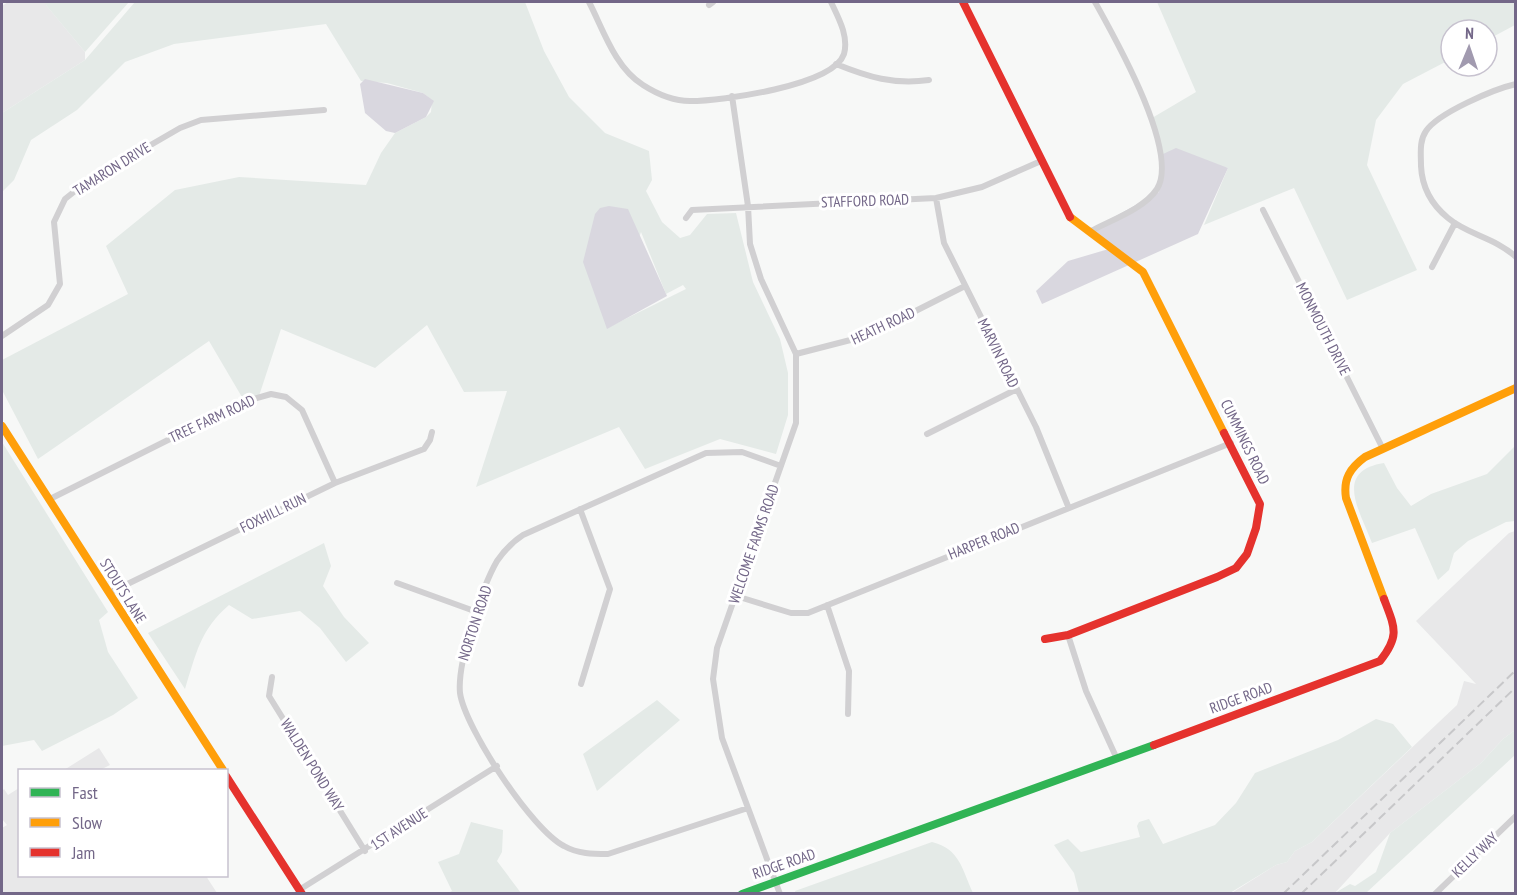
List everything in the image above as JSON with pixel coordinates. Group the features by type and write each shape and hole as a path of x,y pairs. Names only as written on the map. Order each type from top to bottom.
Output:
{"street":[{"path":"589,2 618,60 641,85 676,99 691,101 796,85 819,77 843,56 845,38 831,2"},
{"name":"CUMMINGS ROAD","path":"963,2 1071,218 1143,272 1260,504 1259,518 1253,537 1239,565 1217,577 1068,635 1045,639"},
{"path":"1091,231 1146,200 1162,178 1163,163 1145,103 1121,49 1095,2"},
{"path":"836,64 867,77 893,82 929,80"},
{"path":"1515,84 1444,115 1427,129 1421,142 1423,184 1434,205 1455,223 1502,244 1515,256"},
{"name":"WELCOME FARMS ROAD","path":"732,96 748,206 750,244 796,354 796,423 717,648 713,679 722,738 780,894"},
{"name":"TAMARON DRIVE","path":"2,336 48,305 60,284 54,222 65,199 85,183 180,128 201,120 324,110"},
{"name":"STAFFORD ROAD","path":"686,218 692,210 936,198 982,187 1041,160"},
{"name":"MARVIN ROAD","path":"936,198 944,243 1015,390 1036,427 1068,506"},
{"name":"MONMOUTH DRIVE","path":"1263,210 1383,449"},
{"path":"1432,267 1455,223"},
{"name":"HEATH ROAD","path":"796,354 866,336 965,286"},
{"name":"RIDGE ROAD","path":"742,894 1117,759 1374,663 1388,655 1395,640 1394,625 1344,488 1346,476 1354,465 1383,449 1515,388"},
{"path":"927,434 1015,390"},
{"name":"TREE FARM ROAD","path":"50,499 246,401 272,394 286,397 302,410 335,483"},
{"name":"STOUTS LANE","path":"2,426 222,769"},
{"name":"FOXHILL RUN","path":"109,593 335,483 424,449 432,432"},
{"name":"HARPER ROAD","path":"736,596 791,613 808,613 1068,506 1231,443"},
{"name":"NORTON ROAD","path":"748,808 609,854 585,854 564,847 533,821 468,719 460,693 461,666 477,612 495,566 509,546 530,531 706,453 742,452 781,466"},
{"path":"580,509 610,589 581,684"},
{"path":"397,583 477,612"},
{"path":"827,605 849,670 848,714"},
{"path":"1068,635 1086,691 1117,759"},
{"name":"WALDEN POND WAY","path":"273,677 268,690 270,696 365,851"},
{"name":"1ST AVENUE","path":"300,892 497,766"},
{"path":"228,779 300,892"},
{"name":"KELLY WAY","path":"1435,894 1515,816"}],"shaded area":[{"path":"8,2 49,2 46,5 85,52 85,60 2,113 2,6"},
{"path":"49,2 129,2 85,52 45,4"},
{"path":"135,2 525,2 544,51 569,97 605,133 649,151 652,180 646,191 662,222 680,238 690,235 707,214 736,213 753,282 780,339 788,373 788,415 776,454 720,439 645,469 619,427 476,487 507,391 464,392 427,325 375,368 281,329 258,399 246,404 209,341 38,459 2,390 2,360 128,294 106,246 175,190 239,177 366,185 381,153 395,133 431,112 432,100 423,93 387,83 361,81 326,24 174,44 125,62 77,110 31,140 14,180 2,192 2,113 85,60","holes":["641,232 666,294 683,285 686,289 607,328"]},
{"path":"1157,2 1515,2 1515,25 1499,34 1499,18 1439,18 1439,65 1403,84 1376,120 1367,165 1417,270 1347,300 1294,188 1204,225 1228,168 1163,154 1152,118 1196,92"},
{"path":"365,79 423,93 434,101 426,117 395,133 386,131 365,113 360,84"},
{"path":"1176,148 1228,168 1198,234 1042,304 1036,291 1068,261 1112,248 1089,231 1159,192 1163,154"},
{"path":"609,206 628,209 667,296 607,329 583,262 595,214 600,208"},
{"path":"2,442 108,612 99,620 108,652 138,698 113,715 42,751 34,740 2,746"},
{"path":"1515,446 1515,521 1506,522 1468,541 1454,553 1449,570 1438,580 1415,528 1372,543 1354,494 1359,474 1368,467 1384,463 1397,488 1411,506 1431,494 1487,474"},
{"path":"1515,531 1515,730 1503,739 1481,763 1390,833 1335,893 1230,894 1276,865 1287,862 1295,851 1312,842 1457,705 1464,681 1476,684 1416,621 1509,533"},
{"path":"324,543 331,566 323,586 344,617 369,643 346,662 320,628 300,611 252,619 229,605 205,633 185,689 148,633"},
{"path":"657,700 680,720 597,791 583,754"},
{"path":"1376,719 1393,724 1412,747 1312,842 1295,851 1287,862 1276,865 1230,893 1079,893 1074,873 1054,845 1068,839 1081,852 1140,837 1137,826 1139,822 1149,819 1163,844 1215,825 1236,803 1255,773 1338,740"},
{"path":"1515,730 1515,755 1366,893 1335,893 1350,884 1355,886 1376,872 1390,833 1481,763 1503,739"},
{"path":"99,748 110,765 102,769 66,769"},
{"path":"4,789 8,795 18,789 18,877 207,877 217,893 2,893 2,828 7,825 2,819 2,791"},
{"path":"471,822 503,830 502,852 497,861 521,893 448,893 452,891 438,862 459,854"},
{"path":"932,842 949,850 959,861 973,893 796,894 795,891"}],"railway":[{"path":"1283,894 1516,670"},
{"path":"1301,894 1516,687"}],"traffic: fast":[{"path":"742,894 1154,745"}],"traffic: slow":[{"path":"1070,217 1143,272 1224,433"},
{"path":"1384,599 1346,498 1349,474 1365,457 1516,388"},
{"path":"2,426 222,769"}],"traffic: jam":[{"path":"963,2 1070,217"},
{"path":"1045,639 1068,635 1236,568 1247,554 1256,528 1260,504 1224,433"},
{"path":"1154,745 1380,661 1391,645 1394,632 1384,599"},
{"path":"228,779 302,894"}]}
